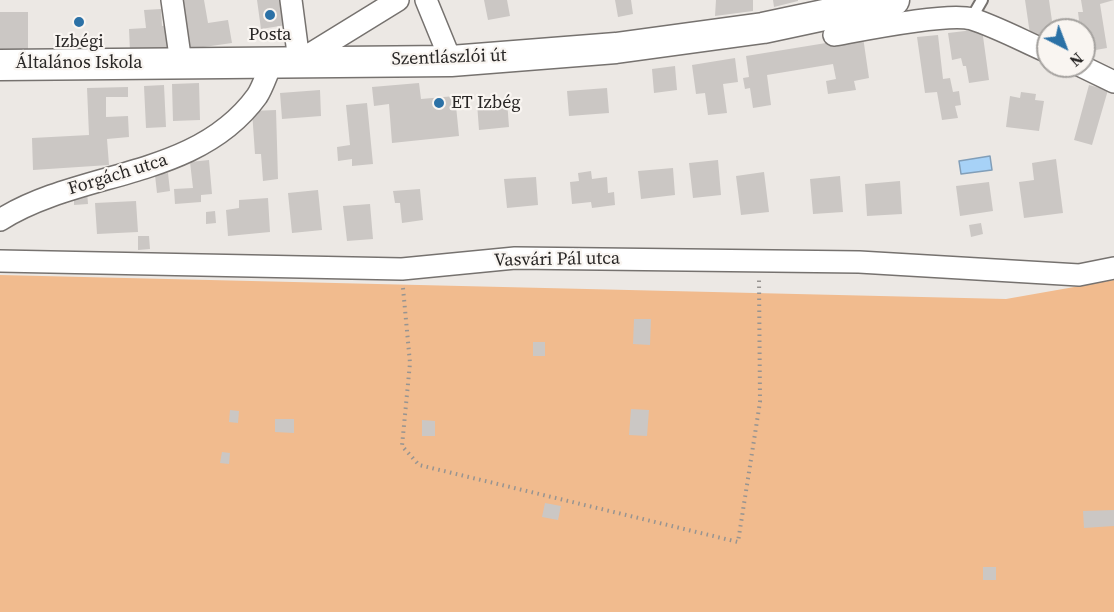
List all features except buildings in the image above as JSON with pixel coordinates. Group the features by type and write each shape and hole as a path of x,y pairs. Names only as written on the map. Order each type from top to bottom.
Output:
{"main road":[{"name":"Szentlászlói út","path":"0,65 451,61 616,48 763,28 879,8"}],"street":[{"path":"172,0 181,63"},
{"path":"285,62 291,0"},
{"path":"285,62 398,0"},
{"path":"426,0 451,61"},
{"path":"834,35 879,8 971,18 1036,47"},
{"name":"Forgách utca","path":"0,220 72,187 171,160 209,139 239,116 285,62"},
{"path":"1096,73 1114,82"},
{"name":"Vasvári Pál utca","path":"0,261 402,269 515,258 859,262 1079,274 1114,268"}],"lane":[{"path":"971,18 982,0"}],"path":[{"path":"402,269 410,363 402,446 419,465 738,542 760,402 758,261"}],"shaded area":[{"path":"0,275 1006,299 1114,280 1114,612 0,612"}],"water":[{"path":"990,156 992,170 961,174 959,161"}],"place":[{"name":"Posta","path":"270,15"},
{"name":"Izbégi Általános Iskola","path":"79,22"},
{"name":"ET Izbég","path":"439,103"}]}
